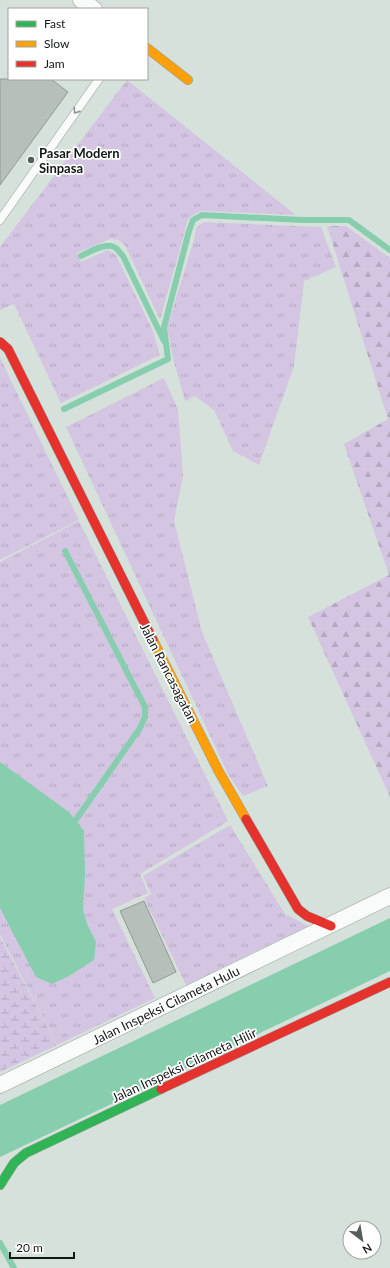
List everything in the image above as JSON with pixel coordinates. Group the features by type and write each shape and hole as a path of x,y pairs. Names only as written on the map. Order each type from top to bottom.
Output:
{"street":[{"path":"81,0 93,8"},
{"path":"148,49 188,80"},
{"name":"Jalan Rancasagatan","path":"0,342 8,350 226,784 298,908 307,916 331,926"},
{"path":"331,926 390,896"},
{"name":"Jalan Inspeksi Cilameta Hulu","path":"0,1084 331,926"},
{"name":"Jalan Inspeksi Cilameta Hilir","path":"0,1185 14,1163 26,1153 390,982"}],"lane":[{"path":"0,220 98,80"}],"green space":[{"path":"127,80 296,215 202,211 192,216 187,223 160,320 126,247 119,240 110,239 77,253 81,262 108,250 116,255 152,329 160,355 61,403 14,304 0,310 0,247"},
{"path":"204,222 321,227 336,267 304,281 294,366 259,465 233,451 214,410 195,396 185,401 173,358 167,327 194,240 196,228"},
{"path":"327,226 346,226 390,258 390,797 308,617 389,575 344,444 388,419"},
{"path":"0,358 79,520 0,560"},
{"path":"164,378 178,409 183,475 174,521 202,632 268,786 243,796 228,774 66,427"},
{"path":"79,521 228,821 140,874 148,893 112,909 155,998 57,1045 0,934 0,562"},
{"path":"230,825 285,914 308,926 186,985 144,898 151,894 143,876"},
{"path":"0,937 57,1045 0,1072"}],"shaded area":[{"path":"0,762 69,812 84,831 85,873 83,909 87,924 96,942 94,960 69,976 52,984 36,977 0,908"},
{"path":"390,918 390,971 0,1157 0,1105"}],"building":[{"path":"0,79 52,80 68,92 0,185"},
{"path":"144,901 176,972 153,983 120,911"}],"waterway":[{"path":"64,409 168,359 164,327 189,231 193,220 202,215 302,220 349,220 390,250"},
{"path":"81,256 98,248 107,246 114,247 118,250 123,256 164,341"},
{"path":"65,551 145,707 145,717 140,728 73,824 70,825"},
{"path":"0,1243 14,1268"}],"traffic: fast":[{"path":"0,1185 14,1163 26,1153 161,1089"}],"traffic: slow":[{"path":"148,49 188,80"},
{"path":"153,640 218,770 246,819"}],"traffic: jam":[{"path":"0,342 8,349 153,640"},
{"path":"246,819 298,909 307,916 331,926"},
{"path":"161,1089 390,982"}],"place":[{"name":"Pasar Modern Sinpasa","path":"31,160"}]}
